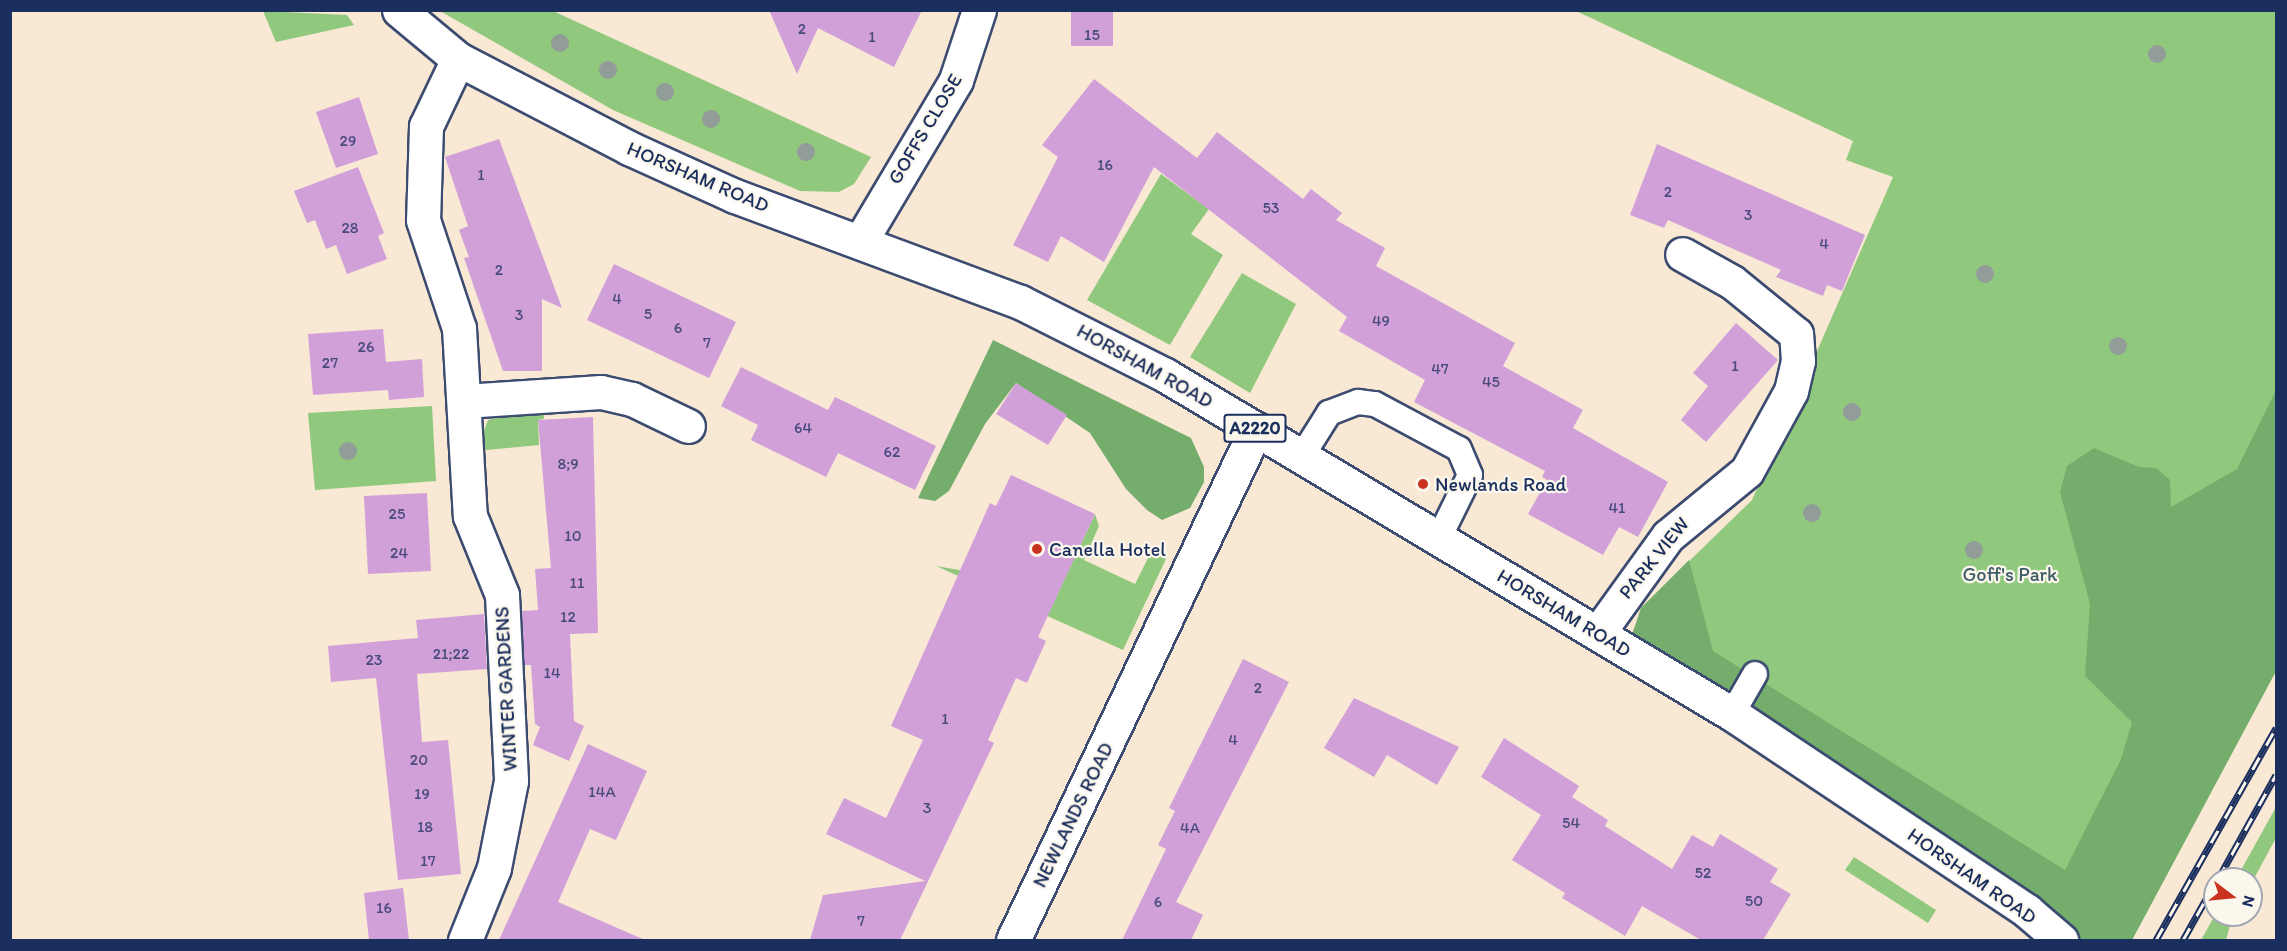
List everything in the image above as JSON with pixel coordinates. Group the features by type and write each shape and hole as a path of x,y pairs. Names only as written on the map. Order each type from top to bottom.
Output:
{"street":[{"name":"HORSHAM ROAD","path":"399,10 458,59 639,153 1073,326 1302,456 1731,714 2027,911 2054,938"},
{"name":"GOFFS CLOSE","path":"860,242 956,80 979,10"},
{"name":"WINTER GARDENS","path":"458,59 426,126 421,176 423,220 459,328 470,516 502,595 511,781 494,868 465,940"},
{"name":"PARK VIEW","path":"1598,633 1668,536 1747,471 1791,391 1798,361 1796,334 1732,282 1682,254"},
{"path":"464,401 601,392 632,399 688,426"},
{"name":"NEWLANDS ROAD","path":"1013,940 1256,429"}],"lane":[{"path":"1302,456 1329,412 1358,402 1375,404 1459,449 1470,475 1439,538"},
{"path":"1731,714 1755,674"}],"green space":[{"path":"263,11 347,15 354,25 276,42"},
{"path":"440,11 553,11 871,157 854,184 839,192 800,191 613,110"},
{"name":"Goff's Park","path":"1576,11 2276,11 2276,671 2132,940 1641,608 1752,500 1893,177 1846,160 1853,141"},
{"path":"1161,174 1209,209 1191,234 1223,255 1170,345 1087,300"},
{"path":"1242,273 1296,304 1250,393 1190,357"},
{"path":"993,340 1191,438 1204,467 1204,482 1190,508 1162,520 1147,510 1126,489 1090,433 1016,383 985,424 949,491 935,501 918,498"},
{"path":"2276,390 2276,671 2132,940 2062,940 2027,911 1622,664 1641,608 1689,560 1713,651 2065,870 2121,759 2132,722 2085,676 2090,604 2060,492 2067,466 2094,448 2139,467 2156,468 2170,480 2171,507 2237,469"},
{"path":"432,406 436,481 315,490 308,413"},
{"path":"544,408 544,419 538,420 539,445 476,451 488,420"},
{"path":"1095,514 1099,526 1084,560 1135,584 1152,550 1166,559 1123,650 936,566 965,571 1050,610"},
{"path":"2276,807 2276,838 2260,867 2243,867"},
{"path":"1854,857 1936,910 1928,923 1845,870"},
{"path":"2208,927 2230,927 2226,940 2201,940"}],"building":[{"path":"769,10 922,10 894,67 818,28 797,74"},
{"path":"1071,10 1113,10 1113,46 1071,46"},
{"path":"1094,79 1197,158 1217,132 1303,199 1311,189 1342,213 1336,220 1385,248 1376,266 1515,343 1503,366 1583,410 1573,428 1668,482 1638,537 1619,527 1603,555 1528,514 1547,480 1542,477 1545,471 1414,402 1425,380 1339,331 1347,317 1154,167 1104,262 1061,236 1048,262 1013,245 1058,157 1042,145"},
{"path":"359,97 378,154 336,168 316,112"},
{"path":"499,139 562,308 542,299 542,371 503,371 464,258 469,257 459,230 468,226 445,157"},
{"path":"1657,144 1865,235 1842,291 1827,285 1823,296 1776,277 1781,270 1668,220 1664,228 1630,215"},
{"path":"358,167 384,233 378,236 387,259 347,274 336,245 326,249 315,220 307,223 294,191"},
{"path":"614,264 736,322 709,378 587,320"},
{"path":"1736,323 1778,360 1706,442 1681,420 1708,386 1693,373"},
{"path":"383,329 386,362 422,359 424,397 389,400 388,390 313,395 308,334"},
{"path":"741,367 828,410 835,397 936,446 915,490 838,453 826,477 751,440 758,425 721,406"},
{"path":"1016,383 1067,415 1048,445 996,414"},
{"path":"593,417 598,633 570,634 574,721 584,726 569,761 533,745 540,727 535,724 531,665 524,665 522,611 538,610 535,569 551,568 538,420"},
{"path":"1011,475 1095,514 1038,637 1046,641 1027,683 1016,678 988,740 994,743 900,940 810,940 823,895 925,881 826,834 844,798 886,818 923,740 891,726 990,503 996,506"},
{"path":"427,493 431,571 368,574 364,496"},
{"path":"484,614 487,669 417,674 422,742 448,740 461,874 398,880 376,678 331,682 328,646 418,638 416,620"},
{"path":"1243,659 1289,682 1176,902 1203,915 1191,940 1122,940 1166,849 1158,845 1175,811 1169,808"},
{"path":"1354,698 1459,747 1437,785 1387,755 1374,777 1324,748"},
{"path":"1504,738 1579,786 1572,797 1608,820 1605,826 1672,869 1692,835 1713,847 1720,834 1778,869 1770,882 1791,894 1763,940 1701,940 1642,906 1625,936 1562,898 1565,893 1512,860 1541,815 1481,777"},
{"path":"588,744 647,771 616,840 590,829 558,902 645,940 499,940"},
{"path":"403,888 409,940 369,940 364,893"}],"railway":[{"path":"2156,940 2276,728"},
{"path":"2225,867 2276,775"},
{"path":"2183,940 2203,904"}],"place":[{"name":"Newlands Road","path":"1423,484"},
{"name":"Canella Hotel","path":"1037,549"}]}
